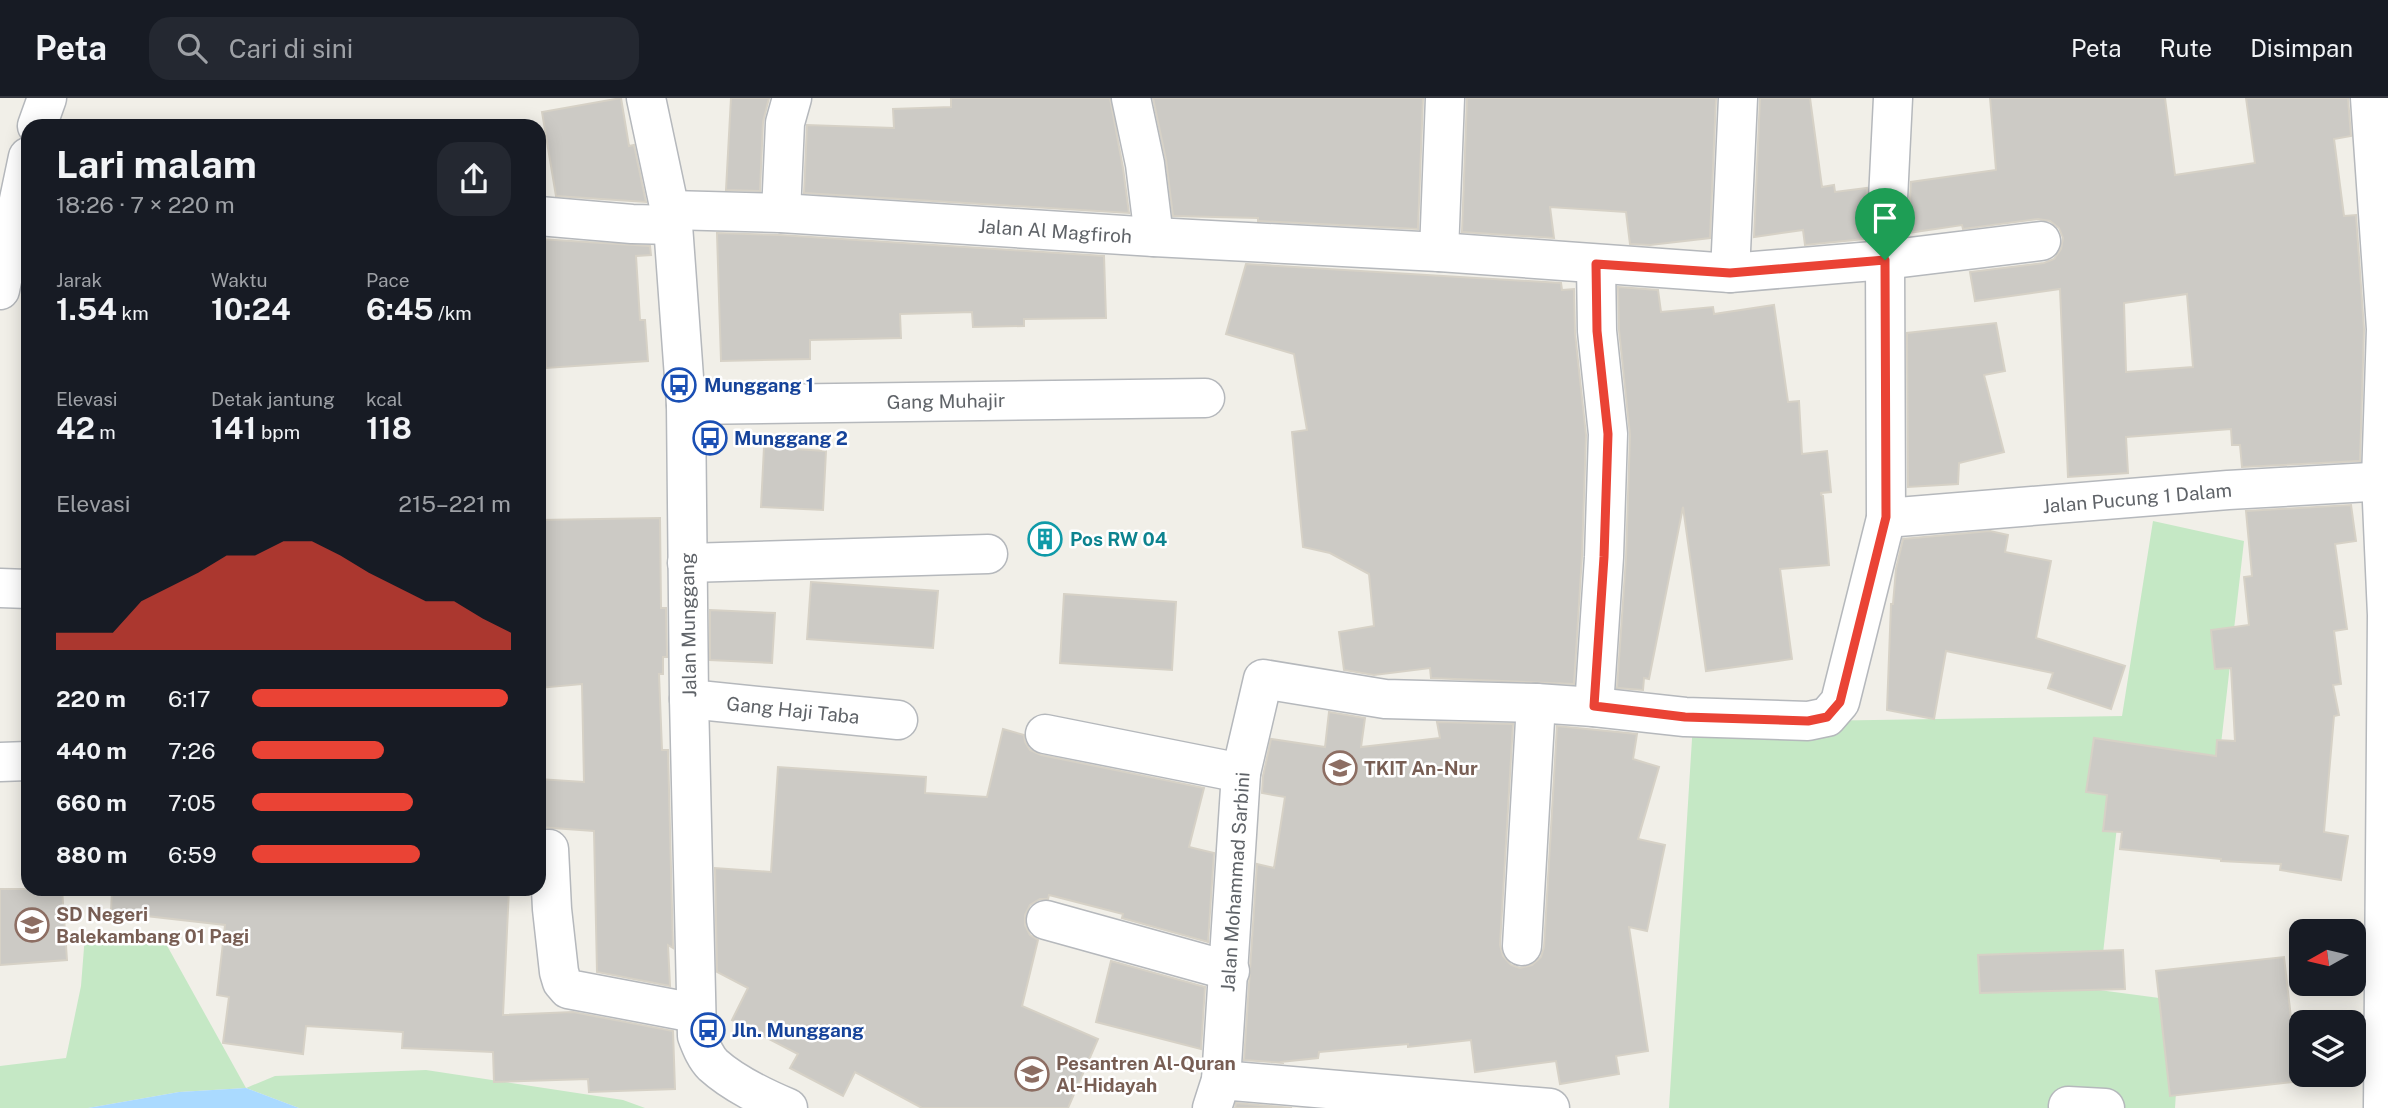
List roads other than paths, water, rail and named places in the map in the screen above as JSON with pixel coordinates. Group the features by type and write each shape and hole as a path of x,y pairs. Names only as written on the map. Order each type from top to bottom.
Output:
{"street":[{"path":"40,119 47,98"},
{"name":"Jalan Munggang","path":"646,98 671,218 686,405 696,1036 713,1065 757,1095 788,1108"},
{"path":"781,213 785,123 792,98"},
{"path":"1132,98 1145,164 1154,237"},
{"path":"1439,252 1445,98"},
{"path":"1730,273 1738,98"},
{"name":"Jalan Mohammad Sarbini","path":"1217,1094 1230,971 1241,773 1263,679 1385,699 1594,706 1685,717 1808,721 1827,717 1840,702 1886,517 1885,260 1893,98"},
{"path":"2370,98 2386,329 2387,615 2383,1108"},
{"path":"0,290 21,190"},
{"name":"Jalan Al Magfiroh","path":"546,217 632,224 671,218 781,213 1439,252 1730,273 1885,260 2040,241"},
{"path":"1594,706 1604,557 1608,434 1597,331 1596,264"},
{"name":"Gang Muhajir","path":"686,405 1205,398"},
{"name":"Jalan Pucung 1 Dalam","path":"1886,517 2385,480"},
{"path":"687,563 988,554"},
{"path":"0,588 21,589"},
{"name":"Gang Haji Taba","path":"689,699 898,720"},
{"path":"1522,946 1536,703"},
{"path":"1045,734 1241,773"},
{"path":"546,849 549,849 559,972 568,989 695,1013"},
{"path":"1046,920 1230,971"},
{"path":"1217,1094 1550,1108"}],"water":[{"path":"246,1088 299,1108 88,1108 179,1092"}],"place":[{"name":"Munggang 1","path":"679,385"},
{"name":"Munggang 2","path":"710,438"},
{"name":"Pos RW 04","path":"1045,539"},
{"name":"TKIT An-Nur","path":"1340,768"},
{"name":"SD Negeri Balekambang 01 Pagi","path":"32,925"},
{"name":"Jln. Munggang","path":"708,1030"},
{"name":"Pesantren Al-Quran Al-Hidayah","path":"1032,1074"}]}
